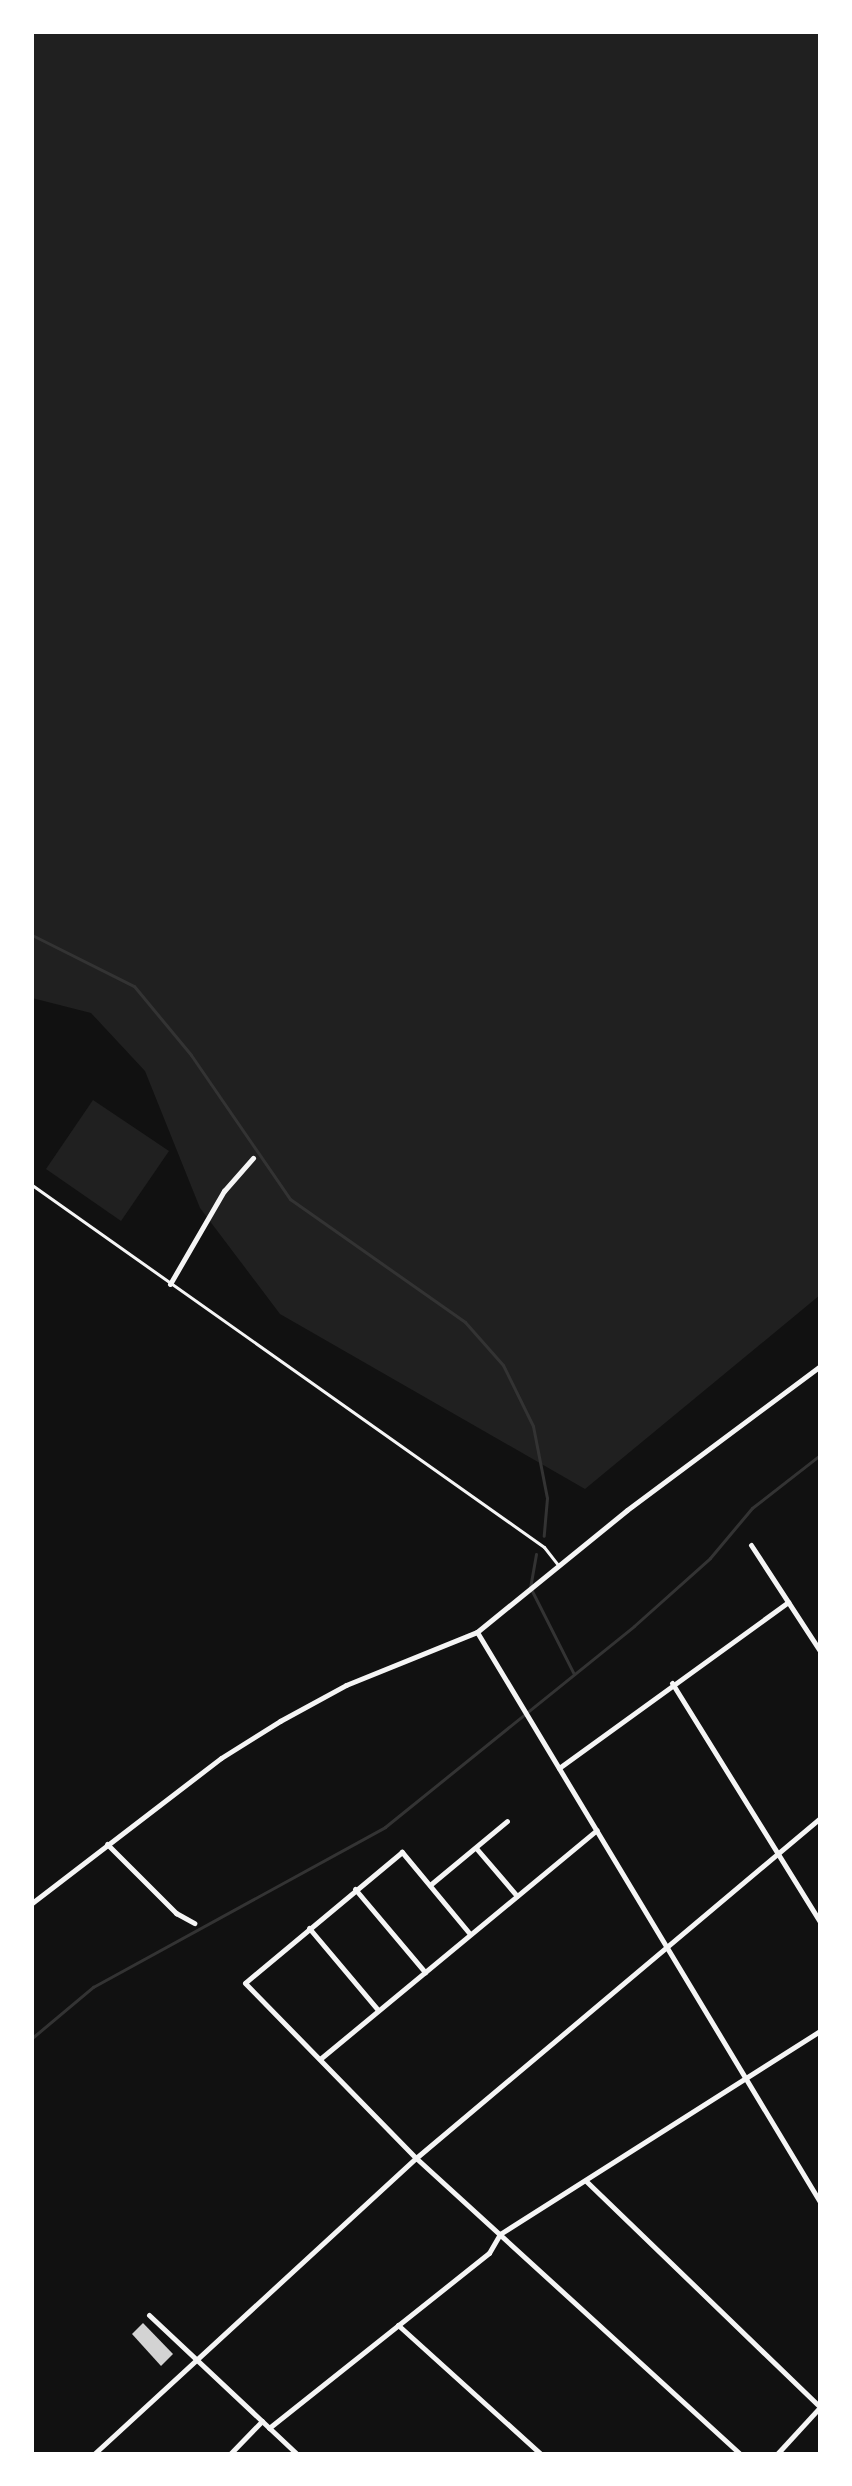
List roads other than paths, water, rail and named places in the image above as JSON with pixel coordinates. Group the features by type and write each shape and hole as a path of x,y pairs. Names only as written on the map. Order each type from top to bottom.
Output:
{"street":[{"path":"170,1284 211,1212 253,1158"},
{"path":"32,1903 221,1758 312,1702 477,1632 820,1366"},
{"path":"751,1545 820,1651"},
{"path":"559,1768 672,1683 788,1602"},
{"path":"477,1632 820,2202"},
{"path":"672,1683 820,1922"},
{"path":"94,2454 416,2158 820,1818"},
{"path":"430,1885 507,1821"},
{"path":"320,2059 597,1830"},
{"path":"107,1844 176,1913 194,1923"},
{"path":"476,1848 517,1896"},
{"path":"470,1934 402,1852 245,1983 416,2158 740,2454"},
{"path":"355,1889 425,1972"},
{"path":"309,1927 378,2010"},
{"path":"269,2428 489,2253 500,2234 820,2031"},
{"path":"586,2181 820,2407 777,2454"},
{"path":"149,2315 297,2454"},
{"path":"398,2325 541,2454"},
{"path":"230,2454 262,2421"}],"lane":[{"path":"32,1185 544,1547 559,1566"}],"waterway":[{"path":"32,935 134,986 191,1055 290,1199 465,1322 503,1365 533,1426 547,1498 544,1536"},
{"path":"32,2038 93,1987 385,1827 634,1626 710,1558 752,1508 820,1455"},
{"path":"536,1554 530,1587 574,1674"}]}
